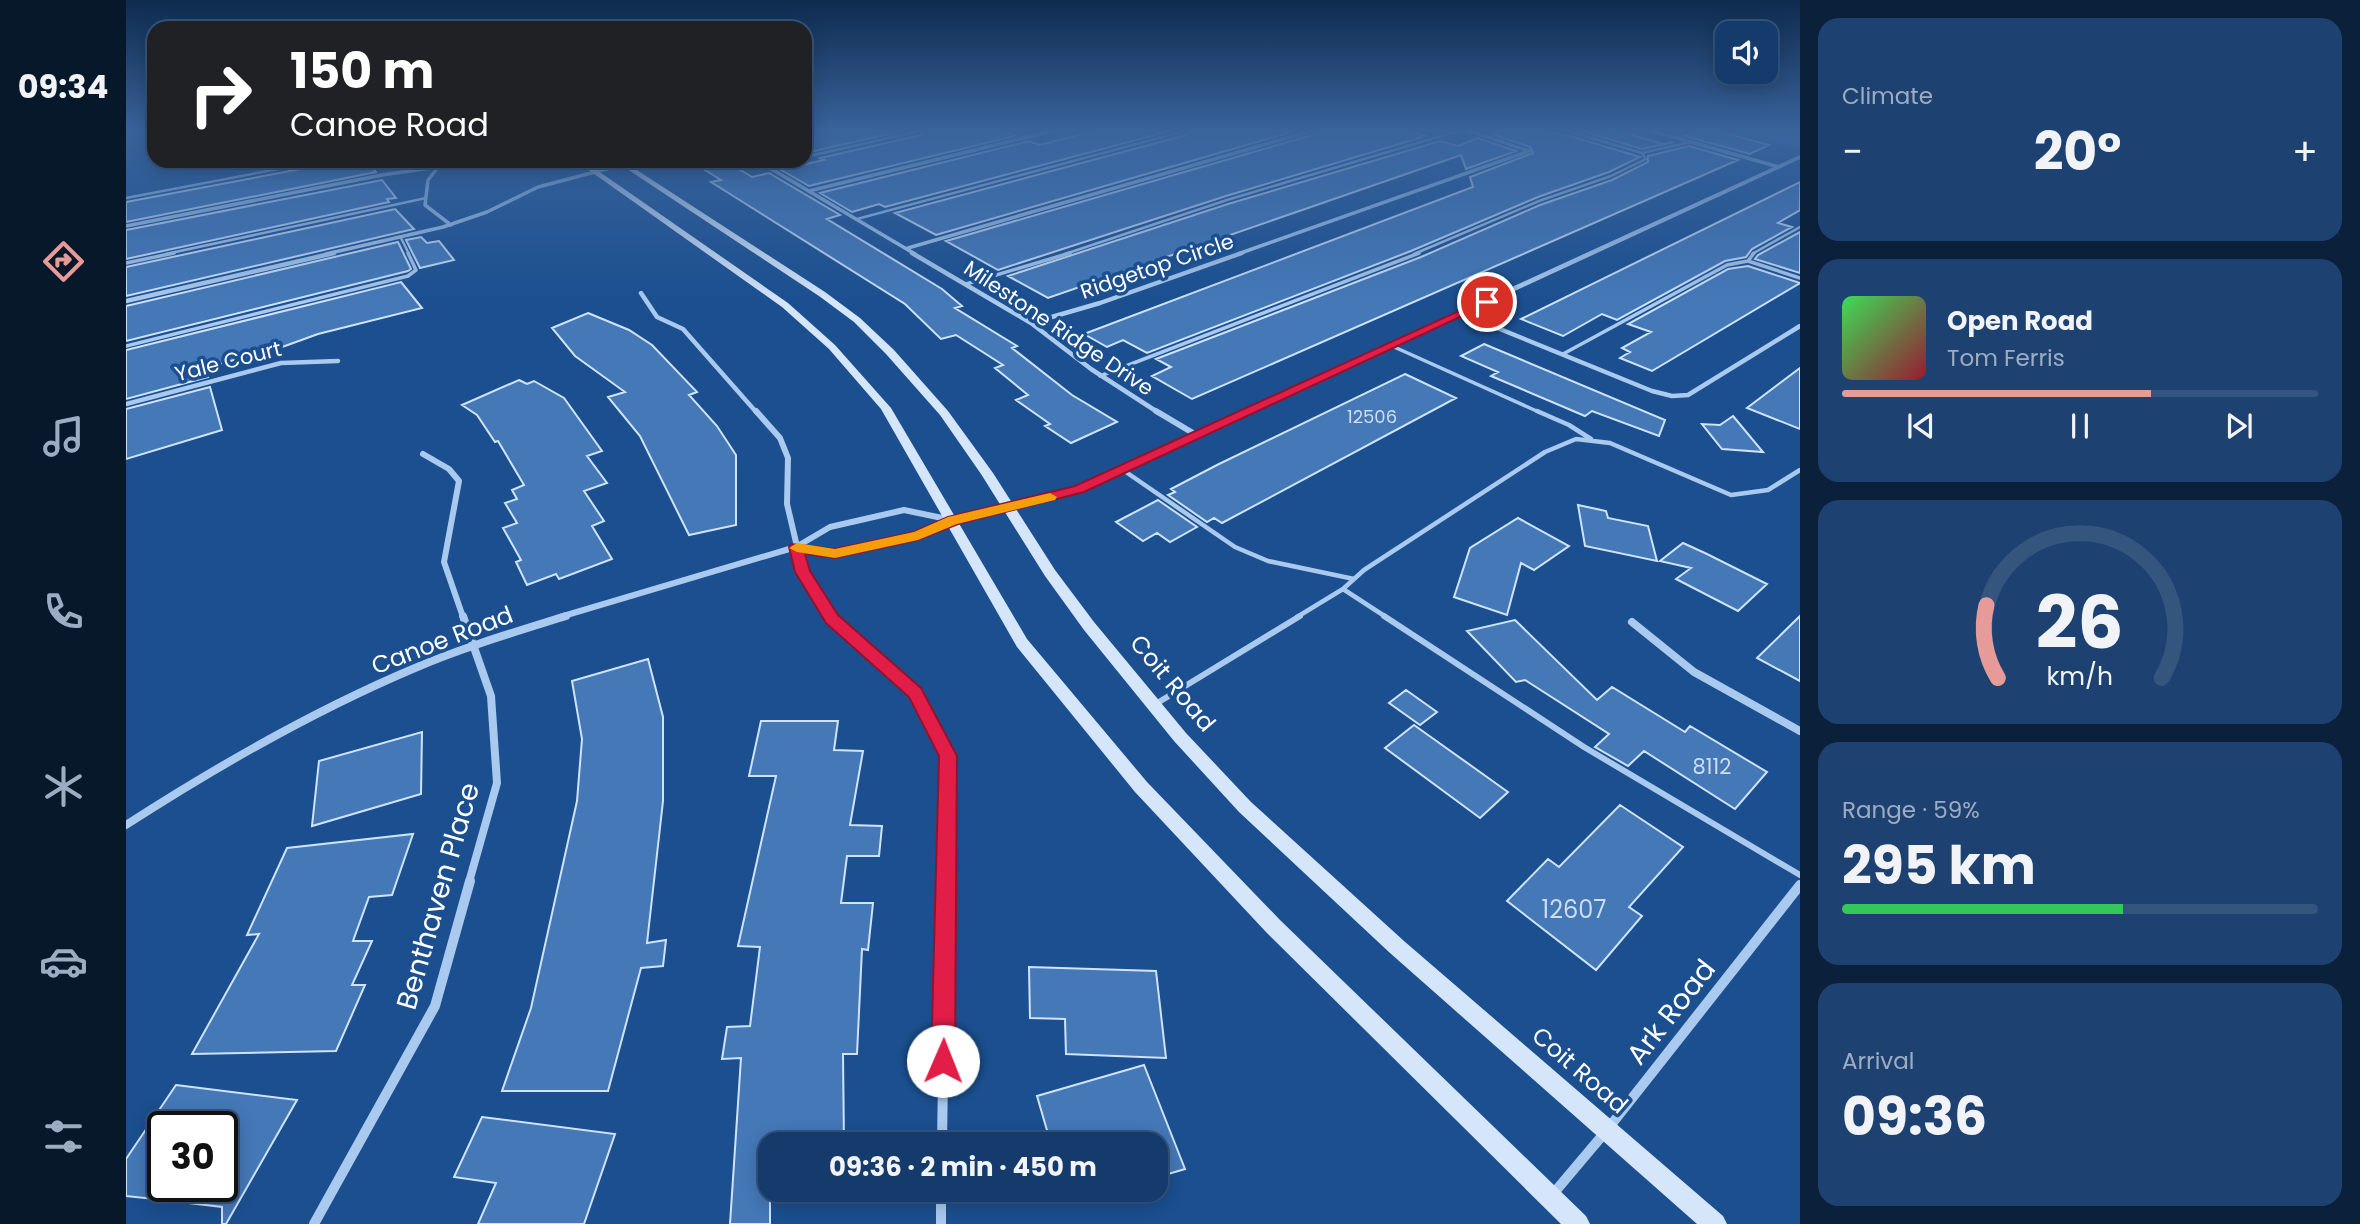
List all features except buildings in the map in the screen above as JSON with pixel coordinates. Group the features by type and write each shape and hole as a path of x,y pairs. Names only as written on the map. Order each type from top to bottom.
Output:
{"main road":[{"path":"619,188 785,305 832,347 886,408 1022,643 1141,787 1273,926 1578,1224"},
{"name":"Coit Road","path":"660,188 822,294 857,320 924,388 987,473 1050,573 1089,626 1180,737 1245,807 1397,947 1715,1224"}],"street":[{"path":"126,226 316,188"},
{"path":"427,188 425,205 451,225"},
{"path":"126,301 451,225 541,188"},
{"name":"Milestone Ridge Drive","path":"804,188 1031,323 1065,353 1198,436"},
{"path":"809,191 821,188"},
{"path":"908,248 1114,188"},
{"name":"Ridgetop Circle","path":"1031,323 1100,303 1424,188"},
{"name":"Canoe Road","path":"796,547 835,553 918,536 953,520 1009,509 1079,489 1734,188"},
{"path":"641,293 657,317 683,330 780,438 788,458 788,504 803,572 832,619 915,692 948,756 942,1132"},
{"path":"1463,314 1652,391 1672,396 1688,395 1800,326"},
{"name":"Yale Court","path":"126,404 281,363 338,361"},
{"name":"Benthaven Place","path":"314,1224 435,1006 497,783 491,696 444,562 459,481 449,469 423,454"},
{"name":"Canoe Road","path":"126,825 211,770 262,741 352,695 472,646 614,600 796,547 830,527 904,510 953,520"},
{"path":"1632,622 1695,672 1800,731"},
{"name":"Ark Road","path":"1550,1197 1800,885"},
{"path":"941,1202 941,1224"}],"lane":[{"path":"126,198 178,188"},
{"path":"857,219 972,188"},
{"path":"966,284 1112,240 1267,188"},
{"path":"1100,376 1469,233 1539,201 1576,188"},
{"path":"126,263 426,198"},
{"path":"1748,261 1754,252 1800,227"},
{"path":"126,346 408,276 416,270 401,238"},
{"path":"1563,355 1727,265 1748,261 1800,278"},
{"path":"1392,346 1569,425 1591,439"},
{"path":"1154,705 1343,589 1364,570 1545,452 1576,439 1610,443 1731,495 1752,496 1768,491 1800,470"},
{"path":"1123,470 1235,547 1268,561 1354,579"},
{"path":"1343,589 1584,747 1800,875"}],"slow traffic":[{"path":"797,548 835,553 918,536 953,520 1009,509 1050,497"}],"route":[{"path":"943,1061 948,756 915,692 832,619 803,572 796,547 835,553 918,536 953,520 1009,509 1079,489 1487,302"}]}
